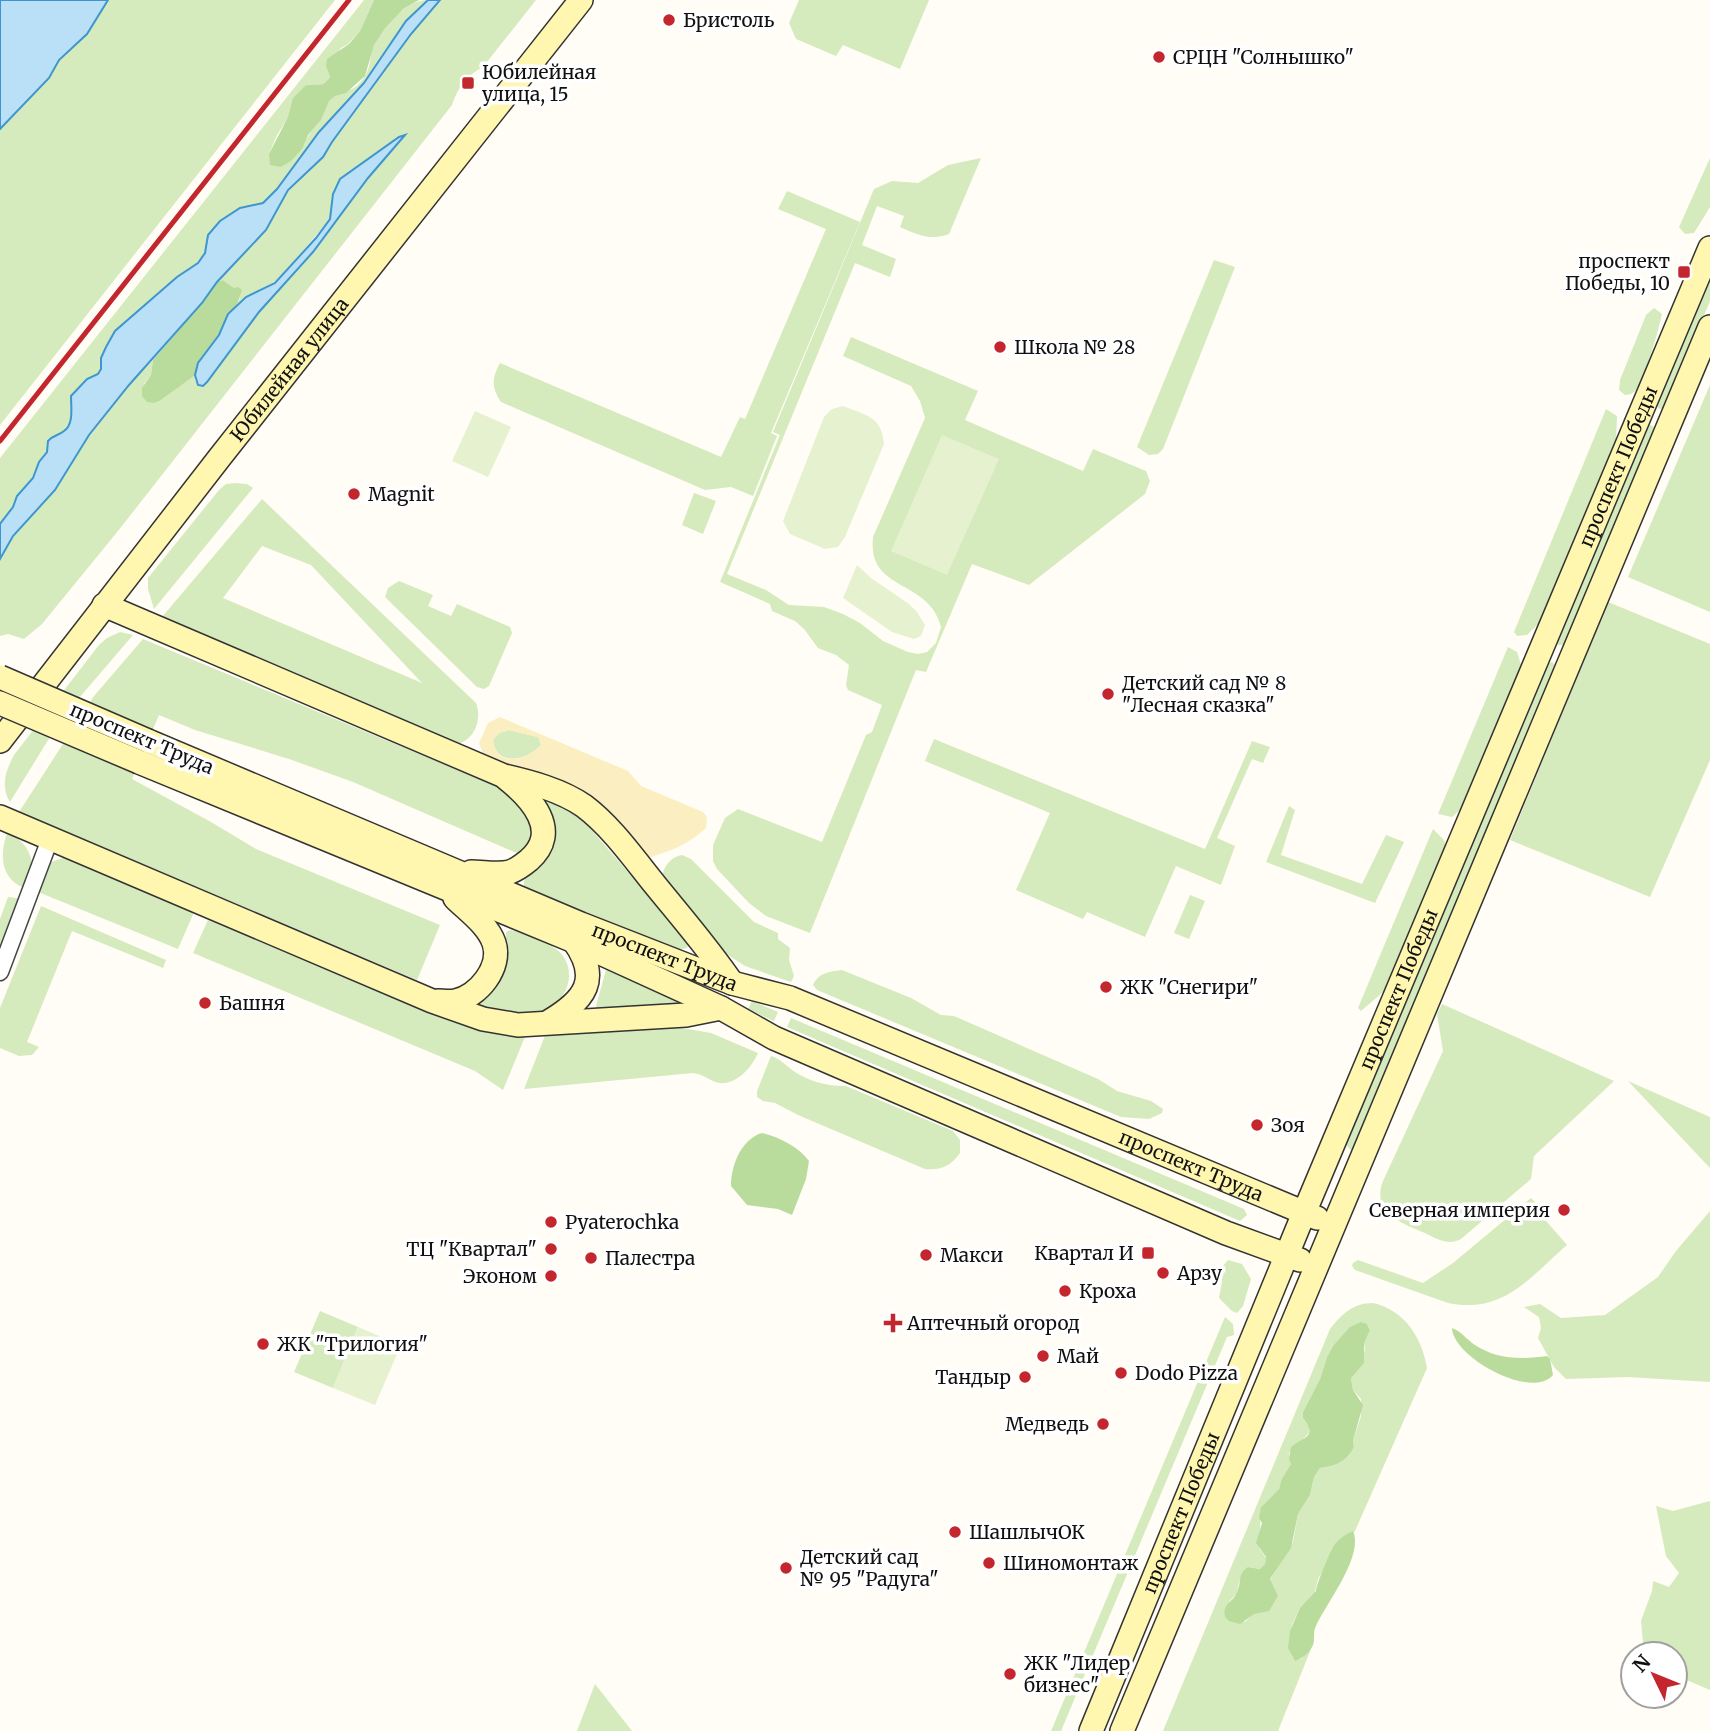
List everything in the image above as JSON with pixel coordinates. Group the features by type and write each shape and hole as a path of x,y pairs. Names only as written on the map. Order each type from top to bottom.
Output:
{"main road":[{"name":"Юбилейная улица","path":"0,741 581,0"},
{"name":"проспект Победы","path":"1091,1731 1304,1213 1710,248"},
{"name":"проспект Победы","path":"1122,1731 1710,327"},
{"path":"0,817 432,1001 501,1024 686,1015 721,1008 732,983 714,956 598,819 570,798 531,782 504,776 104,605"},
{"name":"проспект Труда","path":"0,677 148,741 452,881 574,941 721,1008 774,1038 1226,1233 1316,1266"},
{"name":"проспект Труда","path":"0,703 139,762 452,881 581,924 732,983 790,998 1334,1224"},
{"path":"432,1001 456,1001 472,994 483,984 496,958 495,945 489,932 452,881 508,872 536,854 541,844 542,823 535,806 525,793 504,776"},
{"path":"550,1021 578,1002 586,985 586,961 574,941"}],"street":[{"path":"0,972 50,839"}],"green space":[{"path":"108,0 335,0 0,425 0,129 49,78 59,60 87,34"},
{"path":"364,0 374,0 360,31 341,48 328,70 328,80 321,85 309,84 277,135 269,154 281,167 291,160 311,133 329,100 355,87 363,79 375,43 390,21 412,4 428,0 406,21 364,83 319,132 277,189 263,203 240,208 220,221 208,235 205,253 198,263 177,277 115,331 101,358 98,374 87,379 71,396 71,415 67,428 48,441 47,452 39,462 33,478 17,496 13,507 0,524 0,458"},
{"path":"374,0 419,0 403,9 385,28 374,45 365,76 346,93 329,101 321,120 308,135 302,149 281,167 270,165 269,154 288,117 293,98 305,86 321,85 327,81 330,77 326,66 327,59 349,44 360,31"},
{"path":"440,0 536,0 483,67 464,82 452,105 42,624 24,639 8,634 0,636 0,559 10,541 55,490 89,435 129,385 153,360 151,375 144,384 161,400 195,375 195,381 207,382 259,312 313,252 375,169 402,140 399,137 365,163 349,171 333,194 330,219 279,279 237,305 240,298 234,288 223,280 217,282 266,230 288,190 323,157 411,34"},
{"path":"799,0 929,0 900,69 843,45 836,56 796,39 789,23"},
{"path":"981,158 949,234 930,237 900,227 904,216 877,206 862,245 896,259 890,277 855,263 727,574 766,590 789,605 824,607 843,614 883,641 908,652 927,652 936,643 941,627 934,611 924,600 879,568 874,555 873,537 925,418 920,401 911,386 843,356 851,337 978,391 965,420 1083,471 1093,449 1146,471 1150,481 1145,494 1029,585 972,564 926,672 916,670 810,933 766,916 749,903 717,869 713,861 713,845 725,818 738,809 822,842 866,735 872,732 882,705 848,690 846,685 849,665 836,655 818,648 795,621 772,611 770,604 720,582 780,435 773,432 874,189 892,181 918,183 948,165"},
{"path":"1710,158 1710,207 1694,233 1685,234 1679,227"},
{"path":"787,191 860,222 771,433 777,436 753,496 731,487 705,490 501,402 495,392 494,382 500,363 721,457 740,417 745,419 826,229 778,209"},
{"path":"1214,260 1235,267 1163,449 1158,454 1149,455 1137,447"},
{"path":"1710,272 1710,301 1668,401 1664,408 1660,409 1655,405"},
{"path":"223,280 242,290 237,305 228,314 219,335 204,354 195,375 161,400 147,402 142,396 142,388 151,375 153,360 217,282"},
{"path":"1654,308 1662,314 1651,354 1639,385 1635,391 1625,395 1619,390 1620,380 1646,315"},
{"path":"1710,385 1710,612 1628,577"},
{"path":"843,406 876,422 883,435 884,444 845,537 838,547 825,549 790,534 783,521 824,417 832,409"},
{"path":"1606,409 1617,416 1616,441 1538,624 1527,635 1517,636 1514,632"},
{"path":"475,411 511,427 488,477 452,461"},
{"path":"1649,424 1657,429 1565,645 1558,645 1556,642"},
{"path":"942,435 999,459 947,575 891,551"},
{"path":"226,484 247,484 253,488 154,609 148,578 219,490"},
{"path":"694,493 716,501 703,534 682,525"},
{"path":"262,499 476,703 478,717 475,730 466,740 453,744 162,617","holes":["262,546 311,565 422,683 223,598"]},
{"path":"857,565 917,612 925,625 921,636 914,639 892,632 843,598"},
{"path":"399,581 433,595 428,606 451,616 457,604 510,627 512,633 489,686 484,689 477,687 385,597 388,588"},
{"path":"1608,602 1710,644 1710,760 1650,897 1510,840"},
{"path":"120,632 133,635 61,719 10,802 5,790 5,778 14,755 99,645"},
{"path":"143,639 508,791 520,799 537,834 521,855 353,782 195,730 159,715 132,779 256,849 440,925 417,980 19,812 94,696"},
{"path":"1508,647 1517,652 1521,665 1460,810 1452,817 1438,814"},
{"path":"1552,662 1556,666 1351,1150 1345,1144 1545,665"},
{"path":"509,730 538,737 541,745 520,758 506,758 495,749 493,740 499,733"},
{"path":"934,739 1205,849 1252,741 1270,747 1263,763 1252,759 1217,838 1235,846 1221,885 1176,866 1145,937 1087,912 1083,919 1016,890 1050,813 925,761"},
{"path":"545,802 563,808 589,827 689,943 687,948 676,950 524,887 548,810"},
{"path":"1289,806 1295,810 1281,855 1362,884 1386,835 1404,842 1375,903 1266,862"},
{"path":"1433,829 1444,840 1447,849 1390,986 1361,1011 1358,1008"},
{"path":"7,833 22,842 30,856 31,872 22,887 9,877 4,864 3,849"},
{"path":"682,855 691,859 754,922 778,933 778,939 790,948 789,960 794,976 791,982 745,966 722,951 662,881 667,864"},
{"path":"66,857 194,912 178,949 38,892 51,862"},
{"path":"1190,895 1205,901 1189,939 1174,933"},
{"path":"8,897 23,899 0,967 0,919"},
{"path":"41,906 166,960 163,968 72,931 27,1042 39,1047 32,1055 19,1056 0,1048 0,1008"},
{"path":"208,920 450,1021 487,1032 527,1032 503,1090 475,1071 193,953"},
{"path":"510,930 546,943 559,951 567,964 567,988 552,1007 542,1012 508,1016 470,1005 505,953 506,932"},
{"path":"607,966 682,1000 679,1003 597,1009"},
{"path":"842,970 911,998 941,1015 954,1016 1098,1079 1117,1091 1151,1101 1163,1109 1162,1113 1149,1119 1121,1117 817,990 813,985 821,975"},
{"path":"752,1001 778,1012 774,1021 748,1009"},
{"path":"1442,1004 1614,1081 1534,1156 1531,1179 1461,1239 1452,1242 1438,1239 1390,1215 1381,1201 1380,1192 1443,1051 1437,1014"},
{"path":"791,1018 1244,1209 1247,1215 1240,1221 787,1027"},
{"path":"676,1027 711,1033 758,1053 743,1074 726,1083 693,1073 524,1089 546,1033"},
{"path":"771,1056 806,1078 846,1086 953,1131 960,1140 960,1153 945,1167 925,1169 775,1103 763,1101 757,1097 757,1091"},
{"path":"1628,1081 1710,1117 1710,1168"},
{"path":"762,1133 788,1143 809,1161 806,1179 792,1215 778,1209 747,1205 731,1186 733,1170 743,1147"},
{"path":"1531,1198 1541,1208 1540,1214 1567,1245 1527,1281 1500,1298 1468,1305 1448,1303 1355,1270 1352,1266 1358,1260 1423,1283 1453,1263"},
{"path":"1710,1211 1710,1382 1628,1377 1566,1379 1554,1367 1538,1338 1541,1328 1539,1317 1524,1307 1540,1304 1561,1318 1605,1315 1658,1277"},
{"path":"1228,1260 1242,1264 1251,1279 1243,1306 1237,1313 1219,1298 1221,1268"},
{"path":"1373,1303 1394,1312 1410,1326 1421,1346 1427,1368 1355,1531 1330,1558 1318,1579 1314,1596 1300,1608 1292,1625 1290,1636 1292,1656 1295,1660 1301,1659 1311,1649 1278,1731 1163,1731 1330,1329 1348,1310","holes":["1367,1324 1370,1330 1364,1344 1365,1350 1351,1378 1353,1390 1361,1399 1361,1416 1353,1441 1354,1447 1344,1460 1320,1468 1314,1477 1310,1495 1298,1514 1293,1542 1270,1580 1275,1590 1245,1622 1229,1602 1237,1593 1239,1582 1248,1567 1261,1569 1265,1564 1266,1558 1259,1548 1261,1507 1279,1489 1291,1464 1289,1453 1309,1433 1303,1412 1333,1346"]},
{"path":"320,1311 358,1327 333,1388 294,1372"},
{"path":"1225,1317 1233,1324 1234,1335 1227,1337 1061,1731 1051,1731"},
{"path":"1361,1322 1367,1324 1370,1330 1364,1344 1364,1363 1351,1378 1353,1390 1363,1405 1353,1441 1354,1447 1344,1460 1320,1468 1314,1477 1310,1495 1298,1514 1291,1548 1270,1579 1278,1596 1269,1611 1254,1614 1240,1624 1229,1621 1224,1612 1237,1592 1242,1572 1248,1567 1260,1569 1265,1564 1266,1557 1256,1543 1262,1523 1259,1518 1261,1507 1279,1489 1291,1464 1291,1447 1308,1436 1309,1429 1303,1412 1320,1379 1327,1357 1350,1327"},
{"path":"358,1327 401,1345 375,1405 333,1388"},
{"path":"1452,1328 1476,1346 1496,1355 1521,1358 1547,1356 1553,1375 1542,1382 1528,1383 1494,1372 1465,1351 1455,1339"},
{"path":"1710,1501 1710,1690 1689,1681 1689,1640 1643,1640 1641,1621 1653,1581 1669,1587 1679,1573 1666,1556 1656,1506 1673,1511"},
{"path":"1353,1531 1355,1541 1349,1566 1316,1626 1312,1647 1305,1656 1295,1661 1288,1648 1290,1631 1300,1608 1316,1591 1335,1544"},
{"path":"595,1684 632,1731 577,1731"}],"sand":[{"path":"500,717 628,771 641,786 703,812 707,817 706,828 679,846 648,858 608,819 483,753 479,743 488,723","holes":["509,730 538,737 541,745 528,755 513,759 500,755 493,740 499,733"]}],"water":[{"path":"0,0 108,0 87,34 59,60 49,78 0,129"},
{"path":"428,0 440,0 411,34 323,157 288,190 266,230 217,282 202,303 129,385 89,435 55,490 13,536 0,559 0,524 13,507 17,496 33,478 39,462 47,452 48,441 67,428 71,415 71,396 87,379 98,374 101,358 115,331 177,277 198,263 205,253 208,235 220,221 240,208 263,203 277,189 319,132 364,83 406,21"},
{"path":"405,135 368,178 313,252 259,312 207,382 203,386 198,385 195,375 198,363 219,335 228,314 246,297 275,283 316,238 330,219 333,194 340,179"}],"railway":[{"path":"0,441 349,0"}],"place":[{"name":"Бристоль","path":"669,20"},
{"name":"СРЦН \"Солнышко\"","path":"1159,57"},
{"name":"Юбилейная улица, 15","path":"468,83"},
{"name":"проспект Победы, 10","path":"1684,272"},
{"name":"Школа № 28","path":"1000,347"},
{"name":"Magnit","path":"354,494"},
{"name":"Детский сад № 8 \"Лесная сказка\"","path":"1108,694"},
{"name":"ЖК \"Снегири\"","path":"1106,987"},
{"name":"Башня","path":"205,1003"},
{"name":"Зоя","path":"1257,1125"},
{"name":"Северная империя","path":"1564,1210"},
{"name":"Pyaterochka","path":"551,1222"},
{"name":"ТЦ \"Квартал\"","path":"551,1249"},
{"name":"Квартал И","path":"1148,1253"},
{"name":"Макси","path":"926,1255"},
{"name":"Палестра","path":"591,1258"},
{"name":"Арзу","path":"1163,1273"},
{"name":"Эконом","path":"551,1276"},
{"name":"Кроха","path":"1065,1291"},
{"name":"Аптечный огород","path":"893,1323"},
{"name":"ЖК \"Трилогия\"","path":"263,1344"},
{"name":"Май","path":"1043,1356"},
{"name":"Dodo Pizza","path":"1121,1373"},
{"name":"Тандыр","path":"1025,1377"},
{"name":"Медведь","path":"1103,1424"},
{"name":"ШашлычОК","path":"955,1532"},
{"name":"Шиномонтаж","path":"989,1563"},
{"name":"Детский сад № 95 \"Радуга\"","path":"786,1568"},
{"name":"ЖК \"Лидер бизнес\"","path":"1010,1674"}]}
